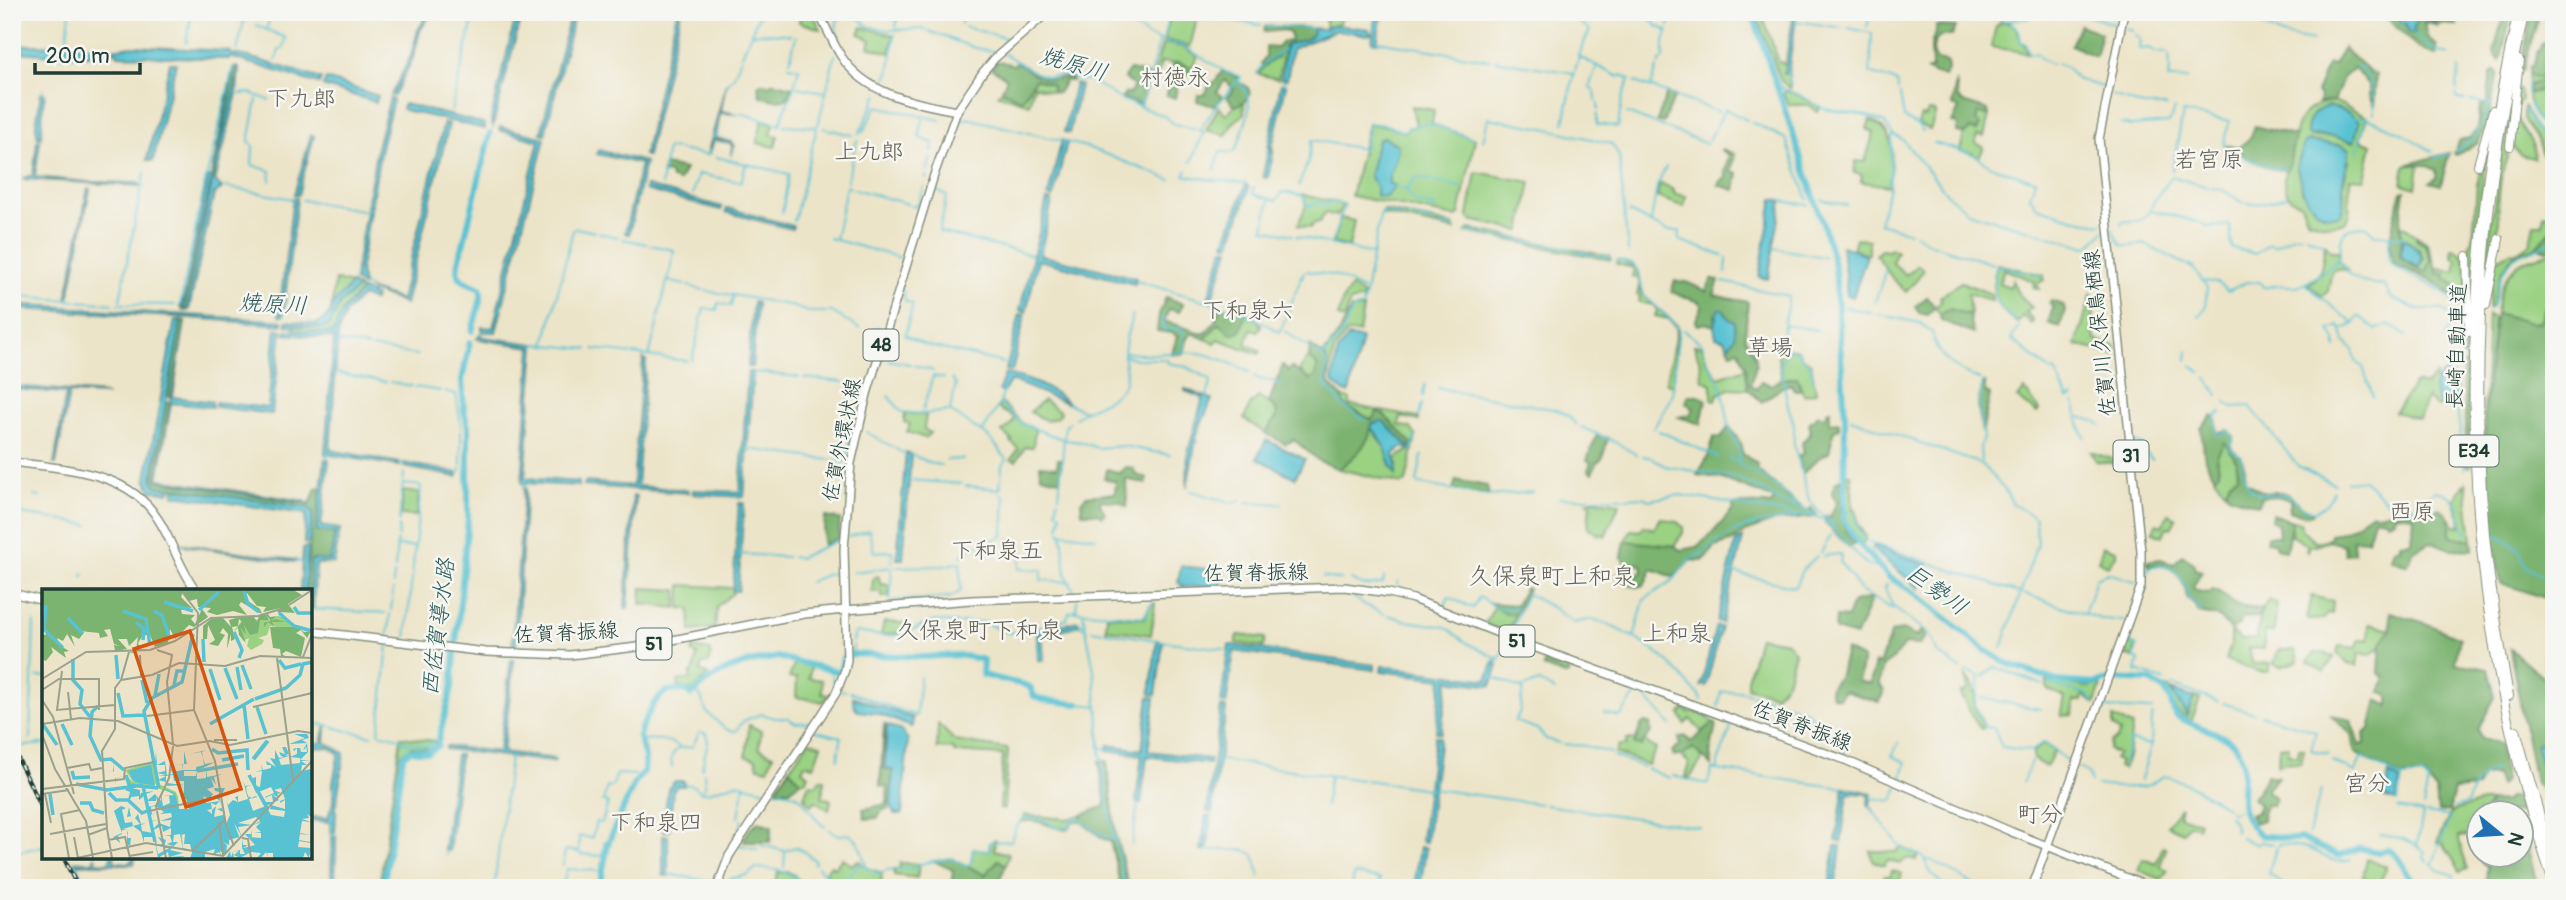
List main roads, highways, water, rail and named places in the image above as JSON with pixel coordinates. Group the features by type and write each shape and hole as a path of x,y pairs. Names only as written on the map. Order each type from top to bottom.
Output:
{"highway":[{"name":"長崎自動車道","path":"2518,12 2495,124 2481,223 2474,332 2473,433 2477,509 2491,633 2519,769 2554,885"},
{"name":"長崎自動車道","path":"2527,12 2508,88 2493,178 2481,298 2478,387 2485,536 2498,630 2516,732 2554,866"},
{"path":"2510,146 2517,69 2527,12"},
{"path":"2478,164 2510,46"},
{"path":"2478,387 2487,290 2499,239"},
{"path":"2467,256 2473,433"}],"main road":[{"path":"818,12 841,57 864,80 881,91 898,97 957,111"},
{"name":"佐賀外環状線","path":"717,888 729,856 836,693 845,670 845,517 858,428 935,172 957,111 995,58 1048,12"},
{"name":"佐賀川久保鳥栖線","path":"2047,846 2136,601 2142,569 2099,139 2124,12"},
{"path":"12,462 93,475 116,482 131,491 158,518 181,569 194,589"},
{"name":"佐賀脊振線","path":"312,631 529,655 590,653 638,647 804,614 971,600 1344,587 1389,593 1413,599 1528,645 1833,756 2152,888"},
{"path":"12,593 42,600"},
{"name":"31","path":"2032,888 2047,846"}],"water":[{"path":"429,12 432,12 420,31 413,58 394,96 391,95 411,56 418,30"},
{"path":"517,12 522,12 493,126 491,119"},
{"path":"571,12 575,12 545,134 541,133"},
{"path":"677,12 681,12 647,156 644,155"},
{"path":"1376,12 1382,12 1377,42 1372,42"},
{"path":"1794,12 1797,12 1788,73 1784,73"},
{"path":"2399,12 2421,12 2437,21 2436,23 2424,17 2419,18 2413,28 2415,35 2408,32 2406,24 2400,22 2397,17"},
{"path":"1335,25 1369,29 1369,32 1373,33 1368,35 1336,30 1292,49 1287,79 1281,79 1286,45 1307,39 1313,33 1312,28 1324,29"},
{"path":"12,46 111,46 111,49 132,46 226,51 321,79 319,84 230,57 118,55 117,52 62,56 12,51"},
{"path":"170,63 176,63 153,161 147,160"},
{"path":"234,67 220,144 211,175"},
{"path":"239,68 237,93 217,174 214,175"},
{"path":"326,79 378,96 376,102 323,86"},
{"path":"726,83 721,111 738,114 720,113 716,138 731,142 734,145 731,156 730,143 714,140 710,153 708,152"},
{"path":"1075,83 1080,85 1069,133 1064,132"},
{"path":"1281,84 1286,85 1268,177 1265,178 1263,176 1271,148 1268,148"},
{"path":"41,93 45,94 41,138 38,138 36,126"},
{"path":"390,98 393,100 381,147 360,269 363,286 354,281 377,147"},
{"path":"404,104 485,124 485,129 408,111 402,109"},
{"path":"2329,106 2349,113 2359,122 2354,142 2332,136 2307,135 2312,116"},
{"path":"444,123 449,124 405,304 368,289 401,300"},
{"path":"500,127 545,138 496,332 482,332 482,327 493,328 539,141 499,130"},
{"path":"311,135 314,136 298,195 294,195"},
{"path":"1383,137 1398,145 1389,179 1389,184 1396,186 1386,197 1376,196 1376,186 1369,176 1378,140"},
{"path":"1062,140 1067,142 1053,198 1048,196"},
{"path":"37,141 40,141 35,177 138,183 141,186 22,179 33,175"},
{"path":"2307,141 2341,145 2349,149 2343,183 2344,203 2339,215 2323,214 2307,199 2297,167 2303,144"},
{"path":"598,150 645,162 629,234 625,233 641,164 597,154"},
{"path":"208,177 212,177 182,310 180,307 185,294"},
{"path":"213,178 222,188 214,194 189,310 186,311"},
{"path":"1246,184 1249,188 1230,245 1225,243"},
{"path":"646,186 722,207 721,210 645,190"},
{"path":"88,188 90,189 69,298 67,297"},
{"path":"293,198 297,198 283,316 279,316"},
{"path":"1773,199 1782,201 1768,279 1759,277"},
{"path":"1047,200 1052,201 1040,255 1136,278 1135,284 1038,260 1026,312 1020,310"},
{"path":"727,208 793,226 792,229 726,212"},
{"path":"2403,238 2419,251 2422,258 2419,267 2404,260 2401,255"},
{"path":"1842,246 1867,255 1853,297 1847,295"},
{"path":"1224,248 1229,249 1211,302 1207,301"},
{"path":"352,284 358,288 340,304 329,326 322,328 286,325 286,321 315,324 323,321 331,312 332,305"},
{"path":"362,290 375,296 374,301 362,296 346,312 338,333 330,450 400,463 400,466 325,454 334,338 285,334 286,330 333,333 343,310"},
{"path":"753,302 757,303 752,367 748,367"},
{"path":"12,304 282,321 282,325 20,309 12,308"},
{"path":"1718,309 1723,309 1729,319 1735,322 1735,337 1728,347 1725,340 1716,337 1714,326"},
{"path":"1020,314 1025,315 1012,371 1006,370"},
{"path":"175,320 181,320 152,478 156,486 170,488 169,493 151,490 146,479"},
{"path":"185,321 173,397 212,402 212,407 171,403 158,479 310,504 157,480"},
{"path":"276,329 282,330 272,414 215,407 216,402 268,408"},
{"path":"480,334 483,337 535,344 525,478 579,482 579,486 522,483 531,347 477,339"},
{"path":"1348,337 1362,339 1349,393 1332,381 1338,351"},
{"path":"643,359 646,360 637,486 689,490 689,493 584,486 585,482 633,486"},
{"path":"748,372 753,372 744,497 693,494 693,490 740,492"},
{"path":"2444,373 2451,375 2456,381 2457,403 2451,404 2449,408 2445,408 2437,400 2434,390 2436,381"},
{"path":"1005,374 1039,384 1069,404 1013,381 1010,381 1003,393 999,390"},
{"path":"12,386 106,395 69,393 54,464 66,393 12,389"},
{"path":"1185,389 1212,399 1197,434 1187,487 1188,453 1203,398"},
{"path":"1383,421 1412,450 1402,447 1394,454 1396,475 1383,444 1371,428 1373,423 1377,424"},
{"path":"1266,440 1305,459 1295,478 1257,458"},
{"path":"906,452 911,454 903,559 897,559"},
{"path":"325,459 329,460 321,526 340,529 334,563 316,564 312,609 311,560 330,560 335,533 316,531"},
{"path":"404,463 458,475 457,477 404,467"},
{"path":"174,488 308,508 313,512 309,544 304,543 306,514 174,495"},
{"path":"524,488 516,649 512,649"},
{"path":"633,496 636,496 628,608 625,608"},
{"path":"739,503 744,503 738,591 733,591"},
{"path":"1743,538 1722,623 1717,621 1736,542"},
{"path":"176,544 296,560 296,562"},
{"path":"1874,546 1928,565 1919,588 1872,549"},
{"path":"308,548 305,589 300,589 303,549"},
{"path":"1181,566 1225,571 1223,583 1217,586 1183,587 1178,582"},
{"path":"1078,621 1079,625 1042,635 1044,660 1038,660 1037,631"},
{"path":"1716,626 1721,627 1706,686 1701,686"},
{"path":"1157,640 1163,641 1156,695 1150,694"},
{"path":"1229,645 1375,665 1375,670 1234,651 1226,704 1221,703"},
{"path":"511,660 514,660 503,752 555,759 554,762 446,749 446,746 499,752"},
{"path":"1494,661 1498,665 1491,686 1448,680 1441,733 1436,732 1442,679 1381,671 1382,666 1487,680"},
{"path":"2171,690 2194,698 2187,715"},
{"path":"853,697 913,718 912,727 876,713 858,711 854,707"},
{"path":"1149,697 1155,698 1148,751 1210,759 1209,764 1147,756 1141,803 1136,802 1142,755 1107,750 1108,745 1142,750"},
{"path":"1221,707 1226,708 1212,812 1207,812"},
{"path":"887,725 902,731 908,740 902,814 894,814 891,804 893,770 885,767"},
{"path":"326,726 325,742 344,753 335,832 330,832 330,822 312,820 312,817 328,818 333,802 333,783 339,753 327,747 312,748 312,743 322,743"},
{"path":"1435,736 1440,737 1426,842 1421,841"},
{"path":"2542,742 2550,765 2543,769 2536,744"},
{"path":"456,755 460,755 449,851 444,850"},
{"path":"2389,774 2400,780 2396,801 2384,797"},
{"path":"675,781 684,781 684,786 677,786 673,790 669,831 663,831 668,789"},
{"path":"1844,787 1872,793 1872,808 1868,806 1869,794 1848,793 1841,842 1836,841"},
{"path":"1206,816 1211,816 1207,850 1201,851"},
{"path":"663,835 668,836 668,876 663,875"},
{"path":"332,836 336,836 335,888 331,888"},
{"path":"1835,846 1841,846 1835,888 1829,888"},
{"path":"1420,847 1426,848 1420,888 1414,888"},
{"path":"95,858 96,862 109,863 110,858 114,858 115,862 129,863 135,858 134,864 76,864 75,861 93,862"}],"waterway":[{"path":"67,41 70,12"},
{"path":"186,43 192,12"},
{"path":"237,51 246,12"},
{"path":"267,27 271,12"},
{"path":"407,12 421,16"},
{"path":"451,111 475,12"},
{"path":"742,55 760,12"},
{"name":"焼原川","path":"837,12 859,18 868,26 888,30 923,29 975,48 997,52"},
{"path":"896,27 898,12"},
{"path":"961,24 962,12"},
{"path":"1125,24 1127,12"},
{"path":"1156,12 1165,16"},
{"path":"1564,12 1590,30 1578,56"},
{"path":"1643,12 1657,26 1668,31 1664,41 1664,57 1659,64"},
{"path":"1669,26 1671,12"},
{"name":"巨勢川","path":"1752,12 1835,267 1845,417 1844,520 1854,538 1889,577 1915,593 1985,650 2006,663 2057,681 2094,684 2112,679 2150,681 2164,689 2175,715 2226,738 2237,748 2243,770 2242,804 2245,815 2251,826 2262,836 2300,838 2339,856 2359,848 2378,852 2389,850 2398,858 2407,873 2425,888"},
{"path":"1867,27 1869,19 1875,16 1910,12"},
{"path":"1992,12 2003,21 2030,18"},
{"path":"2034,17 2042,12"},
{"path":"2078,12 2116,25"},
{"path":"2231,12 2256,19 2256,22 2282,35 2312,41"},
{"path":"1080,16 1086,17"},
{"path":"838,43 840,35 835,34 838,17 843,18"},
{"path":"1090,18 1100,20"},
{"path":"1164,37 1168,18 1222,19 1261,25"},
{"path":"1105,21 1112,22"},
{"path":"1795,21 1843,28"},
{"path":"2009,21 2019,30 2021,42 2025,43 2029,53 2039,54"},
{"path":"1003,53 1036,73 1047,77 1066,75 1091,81 1120,99 1164,116 1174,124 1200,130 1215,107 1241,77 1226,72 1183,46 1149,37 1138,29 1119,23"},
{"path":"256,25 286,38 276,60"},
{"path":"1265,26 1312,28"},
{"path":"965,27 1009,39 1002,44"},
{"path":"1848,28 1872,33 1870,73 1897,82 1898,90"},
{"path":"2126,28 2133,30"},
{"path":"752,33 791,35"},
{"path":"882,86 889,73 895,34"},
{"path":"2135,35 2140,38 2139,49 2150,48 2155,52 2166,53"},
{"path":"2415,35 2433,50 2449,55"},
{"path":"790,61 796,36"},
{"path":"1141,105 1160,40"},
{"path":"1377,41 1490,60"},
{"path":"1257,73 1284,49"},
{"path":"818,125 835,55"},
{"path":"2169,55 2168,79 2187,79"},
{"path":"1575,70 1579,57 1619,77 1622,75 1630,79 1622,99 1618,127 1597,124 1597,114"},
{"path":"2039,57 2051,64"},
{"path":"726,84 733,78 741,58"},
{"path":"1495,60 1574,73 1564,123"},
{"path":"2055,63 2067,67 2076,79 2105,88"},
{"path":"737,115 740,113 780,124 799,68 789,66"},
{"path":"1593,89 1589,87 1597,66"},
{"path":"2356,66 2369,81 2374,113"},
{"path":"180,305 204,187 233,67"},
{"path":"1651,87 1657,68"},
{"path":"2457,91 2459,69"},
{"path":"1787,72 1791,84"},
{"path":"1283,85 1284,79"},
{"path":"1775,81 1783,89 1824,109 1867,116 1885,123 1892,134 1903,140 1948,195 1968,212 2087,247 2107,230"},
{"path":"1215,169 1220,152 1236,150 1248,115 1248,98 1239,82"},
{"path":"1635,82 1719,112"},
{"path":"2527,85 2527,94"},
{"path":"796,87 825,92"},
{"path":"1595,91 1596,101"},
{"path":"240,94 250,93 269,100"},
{"path":"859,134 878,94"},
{"path":"1900,94 1904,118 1919,126 1922,131"},
{"path":"2112,95 2123,99"},
{"path":"2456,95 2457,99 2465,100"},
{"path":"257,99 249,142 253,145 252,165 271,171 270,181"},
{"path":"2126,100 2143,106 2166,106"},
{"path":"2470,101 2491,104"},
{"path":"2529,103 2540,124 2551,130"},
{"path":"1598,104 1598,110"},
{"path":"2455,151 2477,132 2488,104"},
{"path":"863,132 877,106 940,120"},
{"path":"1709,140 1725,109 1747,120"},
{"path":"2121,124 2132,126 2169,123 2174,109"},
{"path":"2524,110 2547,141"},
{"path":"1627,113 1707,144"},
{"path":"2172,171 2183,113 2230,121 2224,146"},
{"path":"2353,118 2362,117"},
{"path":"2357,152 2366,117 2404,134 2433,152"},
{"path":"957,123 967,118 1087,147 1171,180"},
{"path":"1483,141 1488,118 1612,144 1619,156 1628,252"},
{"path":"923,119 919,138 934,143 932,151"},
{"path":"1751,122 1786,139 1808,200"},
{"path":"1299,185 1308,162 1312,140 1364,149 1369,123 1386,125 1404,132 1416,125 1431,124 1474,139"},
{"path":"784,125 817,127 794,221"},
{"path":"823,128 853,135"},
{"path":"1191,162 1204,132 1200,130"},
{"name":"西佐賀導水路","path":"472,331 481,289 460,278 457,270 490,133"},
{"path":"1892,135 1889,188 1879,223 1910,232"},
{"path":"847,182 857,140"},
{"path":"1934,143 1972,154 1995,168 2035,180 2030,197 2037,207 2082,221 2102,224"},
{"path":"661,185 667,148 676,149"},
{"path":"679,150 708,155 711,150"},
{"path":"2435,158 2448,154"},
{"path":"716,157 789,174 782,213"},
{"path":"2244,157 2273,168 2286,169"},
{"path":"927,171 931,158"},
{"path":"693,194 698,174 741,182 746,164"},
{"path":"1651,222 1657,186 1666,167"},
{"path":"1187,170 1184,175 1246,184"},
{"path":"142,187 145,172"},
{"path":"2151,210 2155,198 2171,176 2207,187"},
{"path":"1396,186 1406,190 1415,179 1420,178 1461,187"},
{"path":"225,187 293,199"},
{"path":"923,191 924,187"},
{"path":"1254,187 1253,194 1276,201 1283,192 1303,196 1307,205 1311,206 1318,202 1345,205 1331,244"},
{"path":"835,239 846,188"},
{"path":"2211,188 2225,191 2249,203 2262,203 2287,196"},
{"path":"854,189 908,204"},
{"path":"933,189 947,196 939,232 1032,255"},
{"path":"120,300 141,190"},
{"path":"1407,191 1415,203 1435,207 1434,211"},
{"path":"911,205 917,206 922,193"},
{"path":"302,200 367,211"},
{"path":"1822,200 1847,205"},
{"path":"1269,201 1264,229 1293,235"},
{"path":"1782,201 1808,205"},
{"path":"2121,224 2123,221 2142,219 2151,210 2198,222"},
{"path":"1323,357 1342,334 1353,309 1362,308 1381,212 1403,216"},
{"path":"1629,212 1667,231 1680,231 1679,240 1723,256"},
{"path":"1409,216 1433,222"},
{"path":"2201,223 2208,227 2230,225 2232,248 2256,254 2269,244 2274,246 2293,236 2302,235"},
{"path":"1437,224 1454,228"},
{"path":"2205,281 2217,283 2228,291 2247,282 2260,282 2263,287 2300,285 2318,276 2337,260 2341,239 2347,230 2365,226 2375,235 2403,238"},
{"path":"545,344 573,230 576,228 595,232"},
{"path":"2112,229 2124,246 2144,244 2193,268 2207,287 2205,308 2199,316"},
{"path":"1467,231 1498,237"},
{"path":"599,233 618,237"},
{"path":"1915,234 1931,244 1993,264"},
{"path":"1296,236 1372,254"},
{"path":"2306,236 2325,244"},
{"path":"2390,236 2388,253 2392,264 2454,301"},
{"path":"1502,237 1572,249"},
{"path":"829,238 901,258"},
{"path":"2490,309 2507,265 2518,256 2545,245 2554,238"},
{"path":"623,239 647,244"},
{"path":"650,245 674,250 668,281 685,285"},
{"path":"1774,248 1824,257"},
{"path":"1576,251 1593,255"},
{"path":"1597,255 1610,257"},
{"path":"1726,273 1727,258"},
{"path":"1618,260 1633,264 1638,271 1644,295 1679,328 1672,395 1654,428"},
{"path":"2337,260 2347,273 2362,282 2385,286 2392,299 2417,309 2441,309 2448,314"},
{"path":"2016,321 2002,310 1995,297 1997,265 2044,276"},
{"path":"1875,302 1886,270"},
{"path":"1307,271 1337,276 1362,290"},
{"path":"1295,293 1304,272"},
{"path":"1136,281 1207,301"},
{"path":"658,318 667,282"},
{"path":"1723,282 1789,296 1780,348 1798,351 1801,358 1810,364 1814,381"},
{"path":"364,285 369,288"},
{"path":"2306,285 2354,324 2341,330 2339,326 2330,330 2336,340 2336,348"},
{"path":"688,286 703,290"},
{"path":"706,291 732,295"},
{"path":"903,291 905,301 913,304 905,335 925,345 1004,363"},
{"path":"692,360 704,308 717,310 718,303 731,306 733,295 788,305 808,312 832,312 860,329"},
{"path":"19,296 113,304"},
{"path":"1211,302 1247,315 1280,332 1294,296"},
{"path":"118,304 175,305"},
{"path":"1845,307 1873,313"},
{"path":"1877,314 1920,323 1932,332 1938,349 1948,362 1980,380"},
{"path":"1068,403 1084,411 1107,400 1122,387 1126,379 1125,344 1133,315"},
{"path":"1163,316 1163,329 1181,329 1184,332 1182,353"},
{"path":"2354,324 2359,316 2376,330 2389,324 2406,336"},
{"path":"649,356 658,321"},
{"path":"2453,323 2445,336 2456,338"},
{"path":"1784,325 1817,330"},
{"path":"2019,326 2011,339 2052,372 2055,371 2068,399 2073,397"},
{"path":"874,329 880,327"},
{"path":"1684,330 1702,344 1707,360 1718,379"},
{"path":"2342,331 2357,363 2363,367 2373,397"},
{"path":"1286,332 1323,357 1327,365 1325,386 1343,406 1366,420"},
{"path":"338,342 367,347"},
{"name":"西佐賀導水路","path":"383,888 403,756 410,750 428,752 437,746 452,687 468,519 468,427 462,380 470,342"},
{"path":"535,344 588,349"},
{"path":"371,348 417,355"},
{"path":"594,349 687,361"},
{"path":"1788,349 1780,363 1794,424 1794,445 1809,500 1832,522 1834,528"},
{"path":"883,359 884,350"},
{"path":"2187,360 2188,351"},
{"path":"1126,352 1198,353 1249,372"},
{"path":"1125,355 1136,359 1167,359 1168,363 1184,366 1210,379 1207,396"},
{"path":"888,360 910,364"},
{"path":"914,365 933,371"},
{"path":"2192,365 2201,373"},
{"path":"753,372 799,377"},
{"path":"335,373 386,382"},
{"path":"923,410 933,376 944,378"},
{"path":"1254,376 1275,382 1281,387"},
{"path":"804,378 844,382"},
{"path":"2207,378 2218,395"},
{"path":"950,410 956,385 952,379"},
{"path":"390,382 412,386"},
{"path":"1719,382 1730,430 1738,446 1739,461"},
{"path":"1981,461 1980,448 1983,438 1979,404 1983,382"},
{"path":"1423,396 1425,385"},
{"path":"415,387 440,391"},
{"path":"1438,388 1558,410 1569,416 1576,425"},
{"path":"445,392 456,394 461,427 461,471 458,473"},
{"path":"983,431 1000,403 1003,392"},
{"path":"888,396 902,412 923,414 950,411 994,443 1007,460 1002,465 1000,489 966,486"},
{"path":"2226,402 2233,407 2250,406 2298,466 2335,484"},
{"path":"1000,403 1022,424 1065,440 1097,448 1123,446 1170,455"},
{"path":"2074,403 2085,437"},
{"path":"1419,416 1422,404"},
{"path":"2450,406 2457,408 2465,469"},
{"path":"1075,418 1084,411"},
{"path":"2221,412 2215,418 2217,434 2228,431 2233,437 2230,449 2240,455 2251,489 2264,494 2286,495 2313,512 2326,504 2333,491"},
{"path":"2080,417 2101,425"},
{"path":"1851,419 1981,464 2003,488 2013,504 2035,518 2037,544 2002,648"},
{"path":"1059,496 1065,427 1070,422"},
{"path":"1581,427 1637,455"},
{"path":"747,449 846,462 852,429"},
{"path":"1659,431 1717,457"},
{"path":"866,432 905,454"},
{"path":"1412,450 1415,436"},
{"path":"2135,442 2143,445 2145,453 2152,460"},
{"path":"327,454 327,459"},
{"path":"912,455 941,465"},
{"path":"1422,456 1417,482 1419,484 1489,496 1533,492"},
{"path":"1643,456 1665,466 1740,479 1785,504 1799,507"},
{"path":"1729,458 1769,481 1799,507 1815,515"},
{"path":"946,460 964,459"},
{"path":"400,464 404,465"},
{"path":"401,499 404,473"},
{"path":"909,480 962,484"},
{"path":"2347,482 2364,480 2391,505 2413,507 2434,491 2443,492 2453,499 2464,531 2468,533"},
{"path":"524,481 525,488"},
{"path":"403,484 421,486 406,638"},
{"path":"1191,491 1232,503 1240,501"},
{"path":"961,556 975,546 1003,536 1005,497 1000,493"},
{"path":"1626,498 1643,497 1649,500 1680,495 1797,515"},
{"path":"34,496 40,497"},
{"path":"1559,498 1623,498"},
{"path":"1058,500 1056,511 1061,514 1059,528"},
{"path":"1247,502 1282,504"},
{"path":"399,521 401,503"},
{"name":"巨勢川","path":"1844,512 1851,512"},
{"path":"1855,512 1857,525 1865,540"},
{"path":"12,513 55,519"},
{"path":"1634,638 1644,600 1673,580 1690,559 1745,527 1798,516 1809,515 1823,519 1867,565 1878,567"},
{"path":"59,520 89,525"},
{"path":"398,537 399,526"},
{"path":"848,537 869,530 874,552 892,551 892,562"},
{"path":"1060,531 1066,575 1074,591"},
{"path":"2491,532 2512,543 2519,550 2526,566 2554,583"},
{"path":"1063,533 1096,537"},
{"path":"1821,553 1831,535"},
{"path":"792,557 799,558 840,539"},
{"path":"1007,540 1017,541 1021,548 1019,569 1039,570"},
{"path":"395,569 397,541"},
{"path":"1869,542 2019,593"},
{"path":"398,546 413,547"},
{"path":"740,554 787,557"},
{"path":"1824,556 1841,555 1840,562 1862,592 1893,609"},
{"path":"1732,572 1795,587 1802,570 1817,556"},
{"path":"296,561 301,562"},
{"path":"893,601 951,597 961,591 960,562 943,566 895,567"},
{"path":"2144,586 2149,567 2164,566 2181,578 2188,598 2197,605 2200,612"},
{"path":"854,572 892,567 890,601"},
{"path":"1042,570 1041,580 1070,582"},
{"path":"16,573 20,574"},
{"path":"83,577 84,573"},
{"path":"809,582 828,574 839,573"},
{"path":"2096,578 2108,573 2137,582"},
{"path":"393,584 394,574"},
{"path":"1323,577 1340,580"},
{"path":"1350,579 1370,585 1383,583 1384,577"},
{"path":"1398,580 1397,584 1401,590 1445,606 1449,597 1473,608 1479,597 1499,609 1516,608"},
{"path":"2084,614 2095,582"},
{"path":"1887,584 1885,588 1892,604 1925,631 1937,653 1961,669"},
{"path":"391,610 393,590"},
{"path":"2143,591 2131,625 2134,628 2130,643 2137,646 2134,658 2139,660 2136,671 2164,680"},
{"path":"1349,594 1384,614"},
{"path":"1510,632 1527,594 1574,623 1592,619 1645,644 1679,673 1701,701"},
{"path":"2024,594 2101,619 2124,621"},
{"path":"1076,610 1077,600"},
{"path":"1034,628 1067,619 1069,612 1076,611 1144,617 1153,602"},
{"path":"313,609 385,613"},
{"path":"388,636 390,614"},
{"path":"1083,614 1094,670 1097,705"},
{"path":"1388,615 1446,627 1467,643 1498,659"},
{"path":"853,642 855,632 898,635 936,621 957,623"},
{"path":"30,739 34,622"},
{"path":"960,623 983,622 1009,633 1029,631 1031,628"},
{"path":"1079,623 1083,628"},
{"path":"1092,630 1157,640"},
{"path":"1162,641 1224,649"},
{"path":"1497,663 1507,642"},
{"path":"388,645 379,733 400,738 403,742 427,746 432,742"},
{"path":"852,654 853,645"},
{"path":"599,888 609,841 634,784 644,771 645,757 639,737 641,728 654,703 666,691 685,690 691,695 728,670 777,657 840,672 843,658 852,654 925,657 958,655 983,660 982,675 1030,687 1034,696 1043,700 1078,704"},
{"path":"1983,677 1995,667 2043,685"},
{"path":"831,671 833,682"},
{"path":"1966,671 1979,676 1975,705 1985,727 1994,728 2002,747 2032,751 2044,742 2072,765"},
{"path":"37,677 42,677"},
{"path":"850,692 916,716 920,677"},
{"path":"1493,677 1520,688 1540,682 1555,691"},
{"path":"2049,684 2086,694 2094,702"},
{"path":"2172,685 2218,702"},
{"path":"1523,687 1520,711 1515,721 1537,729 1546,739 1559,743"},
{"path":"841,690 845,691"},
{"path":"1604,713 1620,717 1638,691"},
{"path":"1718,707 1721,692 1740,691 1801,709 1807,712 1825,733 1846,739 1844,755"},
{"path":"1642,693 1671,725"},
{"path":"693,694 700,695 707,713 724,728 732,731 736,731 743,721 761,714 788,718 796,723 810,722"},
{"path":"1981,698 2040,709"},
{"path":"2223,703 2254,713"},
{"path":"1078,704 1098,706 1100,748 1107,748"},
{"path":"2103,708 2152,710"},
{"path":"1708,714 1725,721 1731,728 1718,762 1718,770 1843,788"},
{"path":"2140,782 2151,746 2152,715"},
{"path":"2261,715 2316,731 2311,750 2328,754"},
{"path":"312,723 330,726"},
{"path":"333,727 348,731"},
{"path":"351,731 372,736"},
{"path":"816,731 841,737 840,747"},
{"path":"640,740 662,740 680,748 692,747 700,732"},
{"path":"702,768 708,741 703,733"},
{"path":"2123,767 2130,741 2150,745"},
{"path":"1899,742 1892,756 1906,762 1901,780"},
{"path":"23,746 42,744"},
{"path":"1563,744 1586,746 1611,753"},
{"path":"14,745 19,746"},
{"path":"672,768 672,757 679,748"},
{"path":"1100,748 1106,794 1125,888"},
{"path":"838,759 839,750"},
{"path":"1613,756 1643,767"},
{"path":"494,888 510,757"},
{"path":"2332,761 2355,772 2362,757 2402,778 2423,776 2428,782 2423,807"},
{"path":"1219,760 1362,780"},
{"path":"2023,782 2031,761"},
{"path":"2080,768 2088,773 2091,783"},
{"path":"1647,769 1669,778"},
{"path":"1673,776 1707,784 1712,770 1717,770"},
{"path":"2454,808 2467,804 2479,779 2494,771"},
{"path":"12,773 12,793"},
{"path":"701,791 705,786 704,773"},
{"path":"563,865 565,850 579,852 579,836 592,838 596,822 602,823 608,803 603,802 607,787 612,787 617,774 635,775"},
{"path":"1325,806 1330,776"},
{"path":"2097,785 2145,786 2164,776 2188,785 2227,808"},
{"path":"2398,802 2402,779"},
{"path":"1366,780 1428,789"},
{"path":"685,784 694,786 701,792 736,783 766,790"},
{"path":"739,817 744,786"},
{"path":"1872,798 1893,801 1898,786"},
{"path":"1433,789 1540,804"},
{"path":"2309,834 2321,790"},
{"path":"776,791 795,794 825,827"},
{"path":"1132,844 1138,803"},
{"path":"1545,805 1699,827"},
{"path":"1869,805 1900,847 1923,857 1932,875 1947,888"},
{"path":"2397,808 2423,813 2417,846 2425,852 2424,858 2428,862"},
{"path":"2230,811 2232,813 2237,810"},
{"path":"2426,813 2447,816"},
{"path":"2229,816 2236,831"},
{"path":"2433,863 2450,816"},
{"path":"829,830 839,835 849,834 858,841 867,868 881,874 886,870 918,867 919,864 951,858 966,866 971,863 973,848 989,851 990,842 1011,841 1023,818 1068,828 1077,817 1098,833 1114,840"},
{"path":"738,833 742,820"},
{"path":"333,832 334,836"},
{"path":"2380,835 2401,838 2416,845"},
{"path":"2241,837 2257,845 2259,842 2273,844"},
{"path":"580,854 602,856 605,841"},
{"path":"2288,888 2268,873 2278,844 2307,848 2338,861 2350,860"},
{"path":"739,845 758,849"},
{"path":"761,845 785,851 784,867"},
{"path":"12,853 42,846"},
{"path":"785,851 795,847 805,852 815,861 814,864"},
{"path":"446,855 447,850"},
{"path":"1206,850 1245,850 1254,855 1260,877"},
{"path":"1926,860 1931,860 1981,888"},
{"path":"76,864 88,888"},
{"path":"818,867 835,885 849,876 857,866 862,864 867,867"},
{"path":"2431,864 2454,875 2453,884 2456,888"},
{"path":"723,883 748,875 756,868 783,872 806,886"},
{"path":"562,888 567,869 580,870"},
{"path":"583,870 599,871"},
{"path":"667,874 714,882"},
{"path":"1352,888 1354,874 1380,879 1378,888"},
{"path":"1698,880 1755,888"},
{"path":"1694,888 1696,881"}],"railway":[{"path":"12,747 42,808"},
{"path":"64,858 78,888"}],"district":[{"name":"村徳永","path":"1175,77"},
{"name":"下九郎","path":"301,98"},
{"name":"上九郎","path":"869,151"},
{"name":"若宮原","path":"2209,159"},
{"name":"下和泉六","path":"1248,310"},
{"name":"草場","path":"1770,347"},
{"name":"西原","path":"2412,511"},
{"name":"下和泉五","path":"997,550"},
{"name":"久保泉町上和泉","path":"1552,576"},
{"name":"久保泉町下和泉","path":"979,630"},
{"name":"上和泉","path":"1677,633"},
{"name":"宮分","path":"2367,783"},
{"name":"町分","path":"2040,814"},
{"name":"下和泉四","path":"656,822"}]}
